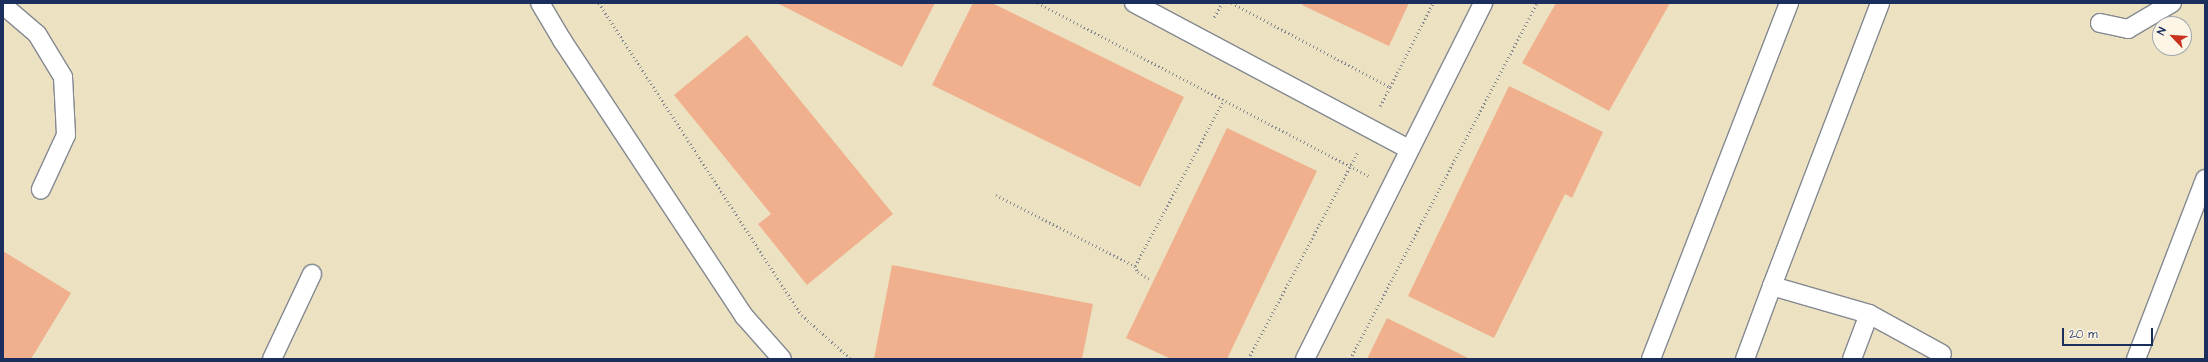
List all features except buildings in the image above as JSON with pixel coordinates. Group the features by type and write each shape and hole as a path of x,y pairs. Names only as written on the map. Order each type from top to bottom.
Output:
{"lane":[{"path":"540,3 562,40 744,316 782,359"},
{"path":"1134,3 1409,149"},
{"path":"1305,359 1483,3"},
{"path":"1651,359 1789,3"},
{"path":"1745,359 1880,3"},
{"path":"2100,24 2128,29 2172,3"},
{"path":"3,5 37,34 63,77 66,136 41,189"},
{"path":"2136,359 2205,179"},
{"path":"272,359 312,274"},
{"path":"1772,286 1869,314 1946,357"},
{"path":"1852,359 1869,314"}],"path":[{"path":"599,3 802,315 851,359"},
{"path":"1038,3 1371,178"},
{"path":"1211,23 1222,3"},
{"path":"1232,3 1390,87"},
{"path":"1379,110 1433,3"},
{"path":"1350,359 1537,3"},
{"path":"1135,266 1223,101"},
{"path":"1248,359 1348,167 1361,146"},
{"path":"996,195 1135,266 1138,272 1149,278"}]}
